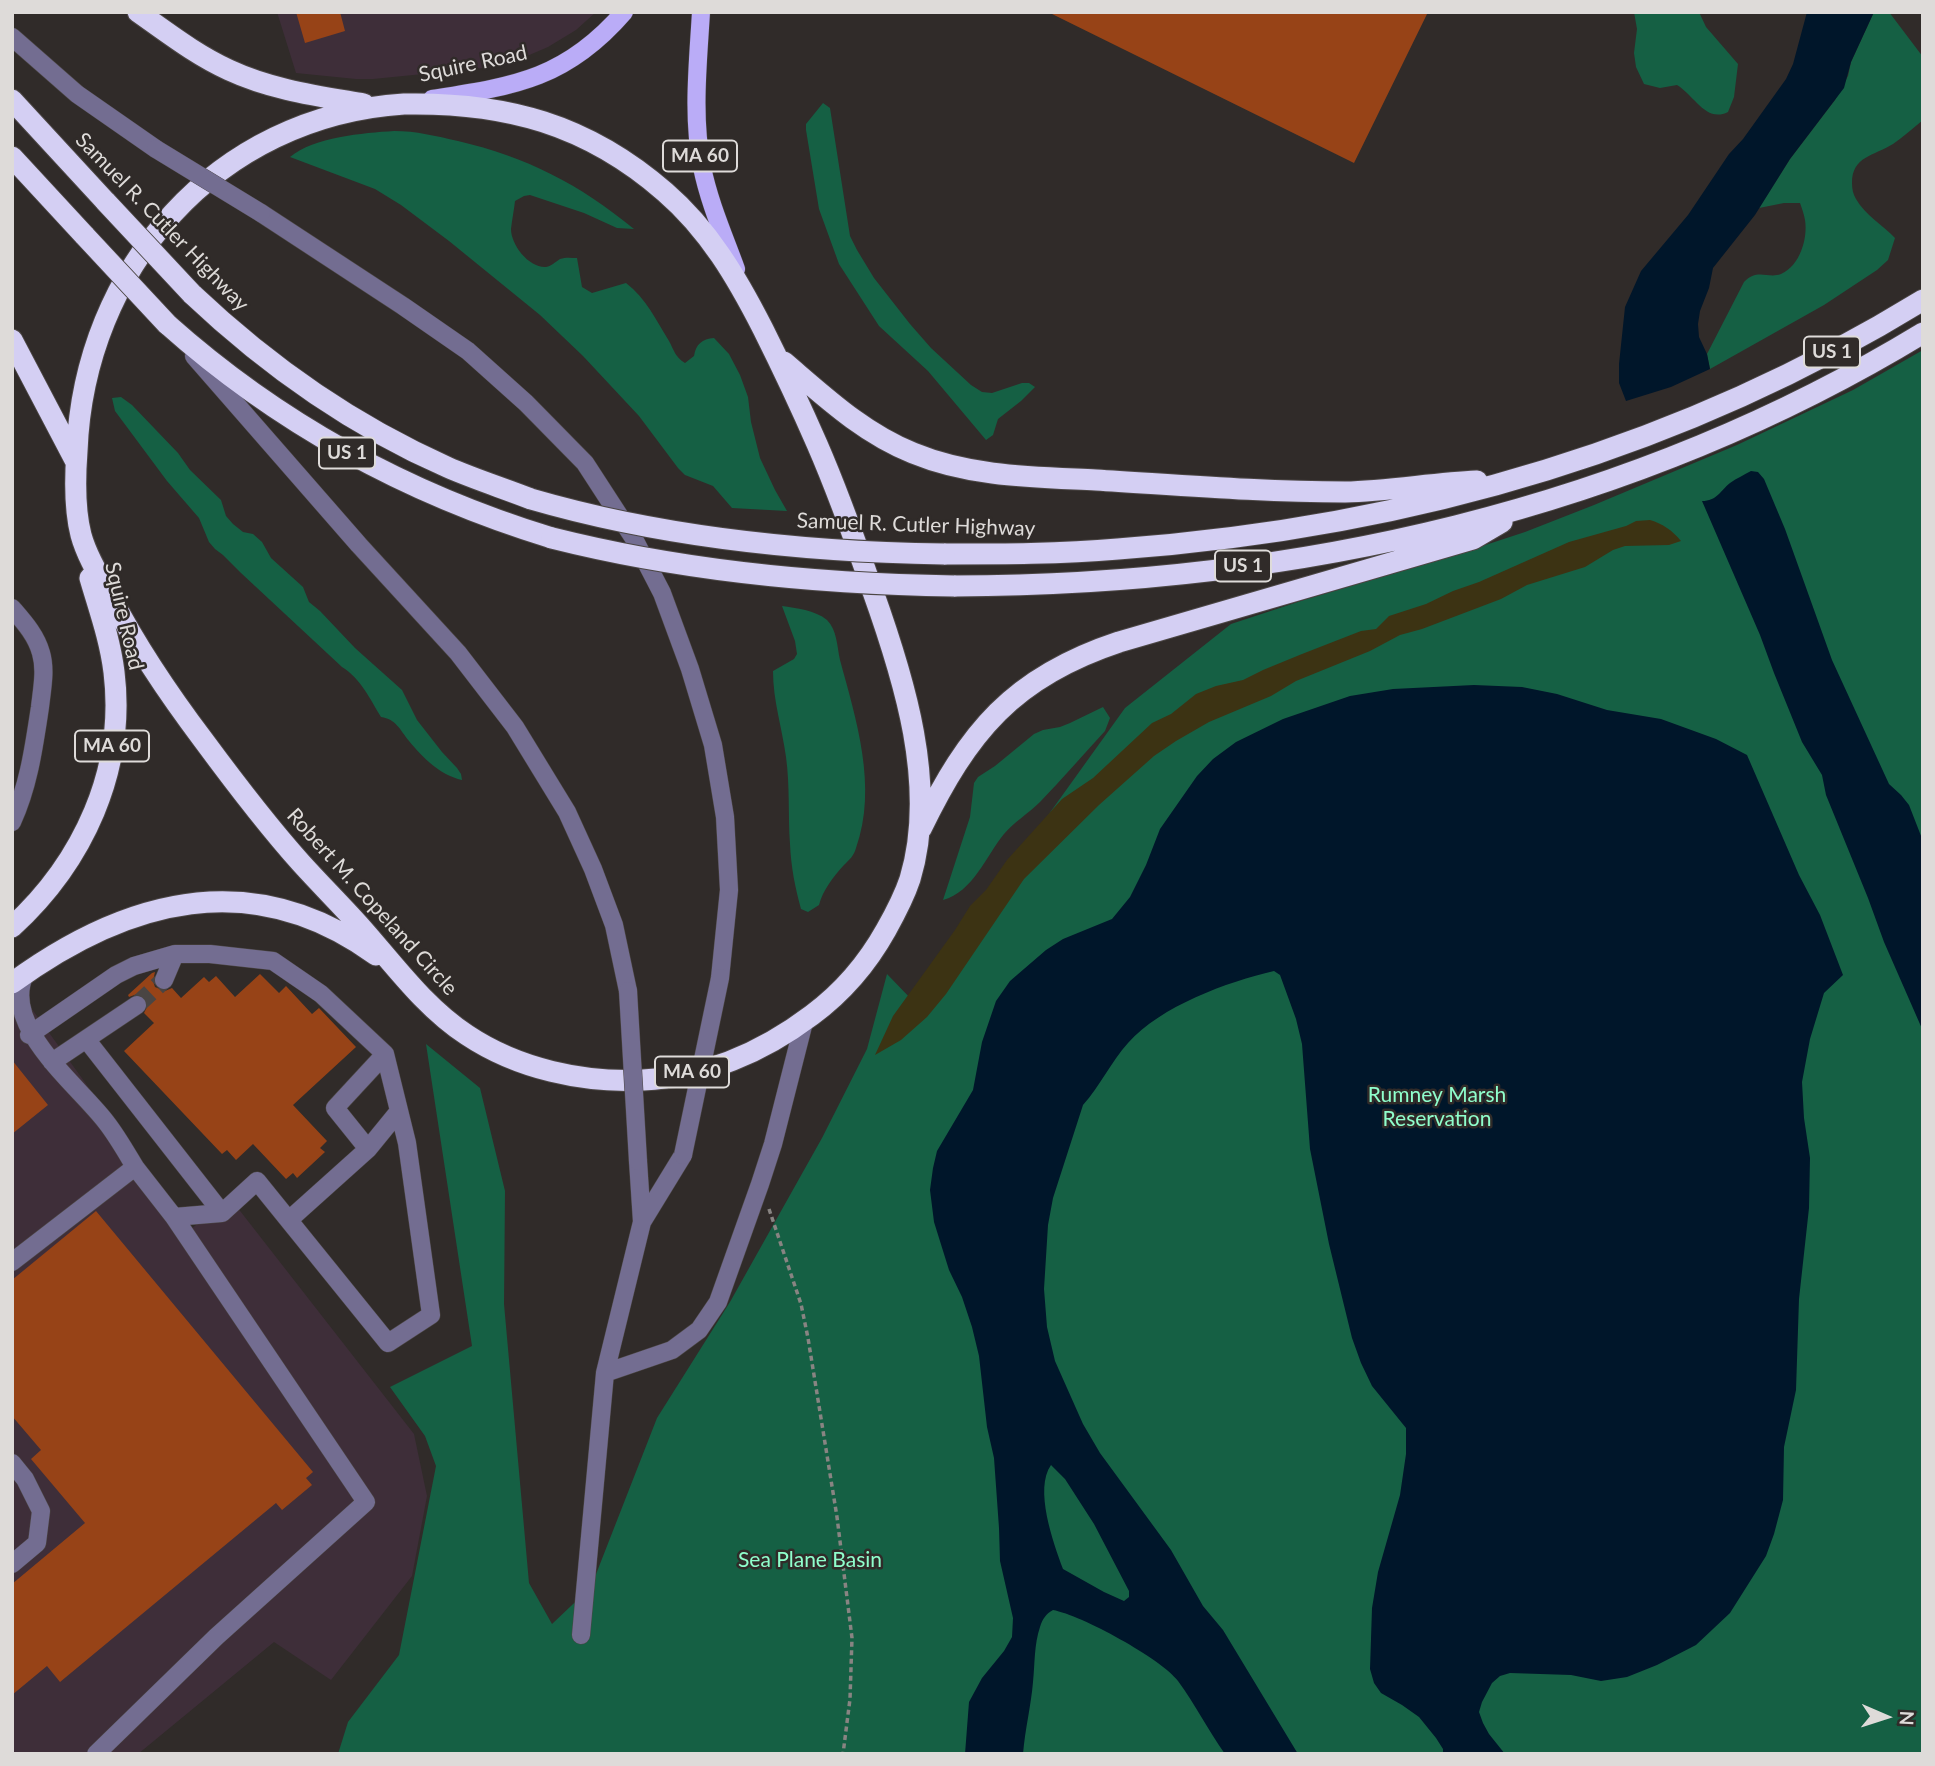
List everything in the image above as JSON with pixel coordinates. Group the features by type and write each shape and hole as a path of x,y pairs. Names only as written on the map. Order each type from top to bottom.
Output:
{"highway":[{"path":"138,12 198,53 243,76 290,90 385,106"},
{"name":"Samuel R. Cutler Highway","path":"12,100 192,294 271,362 355,419 446,467 531,499 608,519 712,537 835,550 944,554 1069,552 1150,547 1217,540 1363,517 1451,497 1556,468 1642,438 1738,398 1840,348 1923,300"},
{"name":"Robert M. Copeland Circle","path":"450,104 505,111 555,125 598,146 634,167 671,197 714,246 744,292 777,356 836,491 900,671 918,757 917,838 911,876 897,911 861,968 825,1006 761,1048 740,1058 695,1072 654,1079 594,1079 541,1068 494,1050 459,1030 411,987 254,807 141,651 81,538 76,462 79,420 92,352 103,323 130,270 167,220 211,177 264,143 318,120 385,106 450,104"},
{"name":"US 1","path":"12,156 167,324 224,373 257,397 343,450 435,496 552,538 630,556 746,573 867,584 954,586 1069,583 1241,567 1376,544 1527,507 1653,465 1750,424 1830,385 1923,333"},
{"path":"12,340 76,462"},
{"path":"777,356 865,429 914,454 967,470 1054,478 1317,492 1382,490 1451,482 1518,479"},
{"path":"917,838 941,788 975,737 1013,698 1056,668 1119,642 1473,539 1527,507"},
{"name":"Squire Road","path":"12,928 48,891 78,848 93,817 109,761 116,707 114,675 107,633 90,579 81,538"},
{"name":"MA 60","path":"18,979 78,942 124,921 171,906 217,901 256,903 312,919 369,950 411,987"}],"main road":[{"name":"Squire Road","path":"385,106 498,88 549,72 584,51 615,24 624,12"},
{"name":"MA 60","path":"701,12 697,106 699,149 708,190 744,292"}],"street":[{"path":"12,37 77,93 156,149 261,213 468,351 526,402 585,463 633,537 662,593 690,669 713,745 725,817 729,890 720,978 683,1155 642,1222"},
{"path":"167,324 359,545 458,653 514,727 567,812 593,869 614,925 628,991 642,1222 605,1373 580,1635"},
{"path":"12,608 32,631 36,640 42,659 43,678 30,773 12,821"},
{"path":"164,979 175,954"},
{"path":"29,1035 116,975 134,966 175,954 210,954 274,961 321,993 385,1054 407,1143 431,1315 388,1343 257,1181 222,1213 174,1217"},
{"path":"18,979 19,1006 29,1035 106,1122 135,1167 174,1217 366,1502 216,1637 96,1754"},
{"path":"52,1062 136,1005"},
{"path":"605,1373 672,1350 699,1331 718,1302 761,1184 804,1022"},
{"path":"12,1027 29,1035"},
{"path":"86,1039 222,1213"},
{"path":"368,1149 335,1108 385,1054"},
{"path":"290,1219 368,1149 399,1111"},
{"path":"12,1262 135,1167"},
{"path":"12,1464 25,1479 41,1511 37,1543 12,1564"}],"path":[{"path":"761,1184 801,1304 838,1530 852,1639 850,1699 843,1754"}],"shaded area":[{"path":"277,12 596,12 576,30 548,47 513,62 493,67 356,79 296,73"},
{"path":"29,1005 191,1229 230,1198 414,1434 427,1496 412,1576 331,1680 274,1642 138,1754 12,1754 12,1016"}],"green space":[{"path":"1634,12 1699,12 1706,27 1738,64 1734,97 1728,112 1713,114 1707,111 1677,85 1660,88 1644,84 1636,67 1634,53 1637,29"},
{"path":"1874,12 1889,12 1923,57 1923,120 1893,144 1865,158 1853,174 1853,191 1860,205 1895,238 1888,260 1824,305 1710,369 1707,354 1744,282 1753,276 1781,274 1798,258 1806,227 1800,203 1759,208 1790,159 1835,100 1848,76 1851,62"},
{"path":"823,103 830,108 850,236 874,278 931,348 971,385 982,392 992,393 1022,383 1035,387 998,419 993,435 986,440 928,371 879,326 839,264 819,209 806,130 806,124"},
{"path":"394,131 458,141 530,164 593,199 634,229 617,228 584,213 530,195 515,201 511,229 514,242 533,264 546,267 560,259 577,258 582,287 592,293 626,283 645,302 677,356 685,363 694,356 700,343 714,338 729,354 740,375 748,397 760,458 787,511 732,508 713,486 685,475 639,416 583,356 540,315 449,241 375,189 290,157 300,150 325,141"},
{"name":"Rumney Marsh Reservation","path":"1923,350 1923,1754 338,1754 348,1722 399,1655 436,1466 425,1436 390,1387 472,1346 426,1044 480,1088 505,1191 504,1304 529,1583 552,1624 591,1587 657,1418 730,1302 822,1138 867,1049 887,974 914,1002 1125,708 1231,624 1446,558 1525,532 1594,505 1737,445 1853,390"},
{"path":"121,397 132,405 178,453 190,470 221,500 226,516 233,524 262,542 271,558 303,587 309,602 402,690 417,720 457,768 462,780 439,770 414,747 394,723 381,717 355,677 215,549 209,542 199,518 167,481 115,411 112,398"},
{"path":"782,606 817,614 833,628 858,729 865,777 862,825 855,851 829,884 819,905 808,912 801,909 792,869 787,768 773,682 773,671 794,659 797,654"},
{"path":"1103,707 1110,718 1105,731 1040,802 1012,825 971,881 953,896 943,900 970,817 974,783 978,777 1034,734 1060,727"}],"sand":[{"path":"1650,520 1667,528 1681,541 1669,545 1625,546 1613,550 1585,567 1527,585 1501,599 1400,635 1370,651 1296,681 1271,696 1209,722 1154,756 1099,805 1024,879 946,994 927,1017 901,1040 875,1055 893,1016 970,906 986,890 1007,860 1062,799 1093,778 1152,723 1171,714 1196,694 1243,680 1361,631 1376,629 1389,616 1426,604 1569,542 1636,521"}],"water":[{"path":"1807,12 1874,12 1851,62 1844,88 1790,159 1755,215 1713,268 1698,324 1699,337 1710,369 1671,387 1626,401 1619,383 1625,307 1641,271 1688,215 1729,154 1786,79 1793,64"},
{"path":"1751,471 1758,472 1764,479 1832,660 1889,784 1909,805 1923,841 1923,1031 1884,942 1826,795 1822,775 1802,742 1760,635 1702,501 1715,497 1730,483"},
{"path":"1474,685 1522,687 1557,694 1607,710 1661,719 1716,739 1747,755 1799,875 1820,915 1843,975 1824,993 1810,1039 1802,1082 1810,1158 1809,1208 1799,1299 1796,1390 1784,1447 1783,1500 1766,1556 1730,1613 1696,1645 1657,1665 1627,1677 1601,1681 1571,1675 1510,1673 1500,1676 1492,1683 1479,1712 1489,1734 1505,1754 1443,1754 1436,1738 1419,1717 1381,1693 1374,1683 1370,1669 1372,1608 1378,1572 1400,1495 1406,1454 1406,1428 1372,1386 1352,1338 1310,1149 1302,1044 1280,975 1274,971 1216,989 1176,1007 1142,1030 1116,1058 1083,1105 1053,1198 1048,1225 1044,1289 1047,1327 1055,1361 1083,1424 1100,1453 1171,1550 1203,1606 1223,1630 1298,1754 1225,1754 1178,1681 1156,1661 1082,1620 1053,1610 1044,1619 1038,1634 1023,1754 965,1754 969,1702 982,1678 1012,1637 1013,1618 1000,1561 994,1458 987,1427 979,1356 962,1297 949,1270 934,1222 930,1190 937,1151 973,1090 982,1042 996,1001 1010,981 1046,950 1063,939 1112,919 1130,897 1160,829 1197,776 1213,759 1236,742 1283,719 1350,696 1393,689","holes":["1051,1465 1065,1479 1094,1524 1129,1591 1129,1597 1124,1601 1063,1569 1047,1516 1044,1488"]}],"building":[{"path":"296,12 340,12 345,31 305,43"},
{"path":"1048,12 1428,12 1354,163"},
{"path":"155,972 155,987 165,991 172,988 181,998 204,977 209,982 216,976 235,997 260,974 279,993 286,986 312,1014 319,1008 356,1047 293,1105 327,1141 320,1148 325,1152 297,1178 293,1173 286,1179 253,1144 236,1160 227,1150 222,1154 124,1051 154,1023 144,1013 148,1005 146,998 137,994 128,995"},
{"path":"12,1060 48,1105 12,1134"},
{"path":"96,1211 313,1472 306,1478 312,1485 282,1510 276,1503 60,1682 47,1666 12,1695 12,1584 85,1523 31,1459 41,1450 12,1416 12,1280"}],"tunnel":[{"path":"137,1005 164,980"}],"park label":[{"name":"Sea Plane Basin","path":"810,1560"}]}
